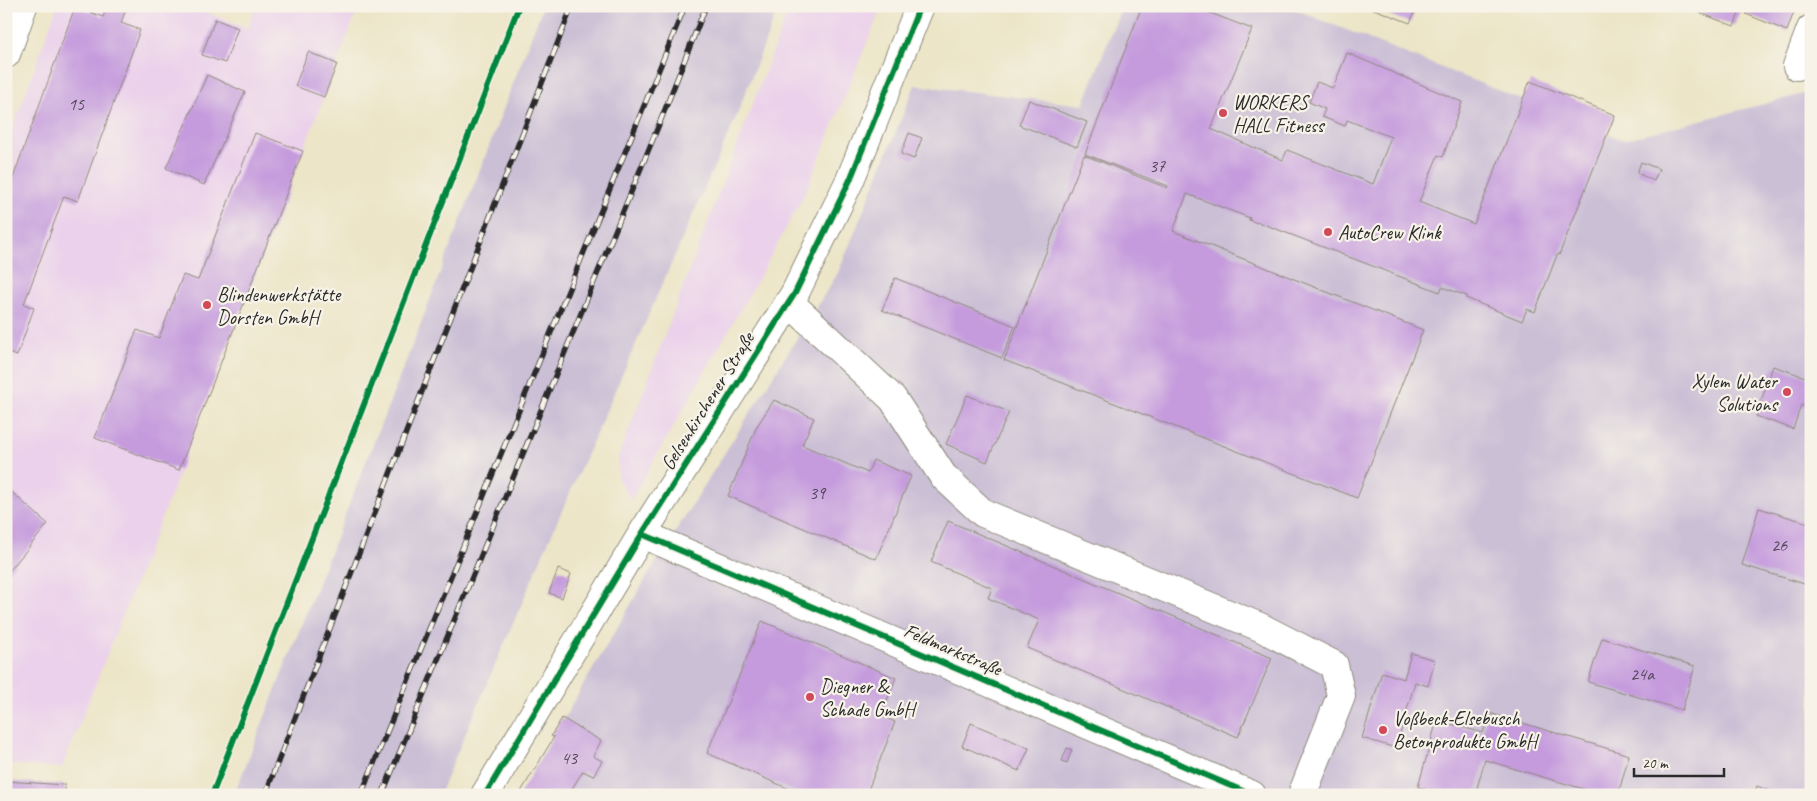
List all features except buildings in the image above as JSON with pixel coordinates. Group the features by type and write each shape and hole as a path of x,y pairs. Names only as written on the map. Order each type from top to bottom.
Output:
{"street":[{"path":"6,54 23,6"},
{"name":"Gelsenkirchener Straße","path":"485,795 642,534 789,302 850,180 920,6"},
{"path":"1798,66 1811,29"},
{"path":"789,302 893,399 943,476 983,513 1260,626 1334,666 1341,696 1302,795"},
{"name":"Feldmarkstraße","path":"642,534 1252,795"}],"shaded area":[{"path":"57,6 192,6 247,29 256,6 359,6 178,476 62,768 6,764 6,148"},
{"path":"543,6 779,6 734,122 552,533 439,795 234,795 421,323"},
{"path":"790,6 882,6 806,191 761,274 631,500 618,479 618,458"},
{"path":"1122,6 1286,6 1623,140 1811,92 1811,795 519,795 648,575 838,273 915,85 1083,105"}],"railway":[{"path":"265,795 572,6"},
{"path":"361,795 685,6"},
{"path":"382,795 660,122 706,6"}],"cycle path":[{"path":"212,795 519,6"},
{"path":"485,795 642,534 795,293 850,180 920,6"},
{"path":"642,534 1252,795"}],"place":[{"name":"WORKERS HALL Fitness","path":"1223,113"},
{"name":"AutoCrew Klink","path":"1328,232"},
{"name":"Blindenwerkstätte Dorsten GmbH","path":"207,305"},
{"name":"Xylem Water Solutions","path":"1787,392"},
{"name":"Diegner & Schade GmbH","path":"810,697"},
{"name":"Voßbeck-Elsebusch Betonprodukte GmbH","path":"1383,730"}]}
